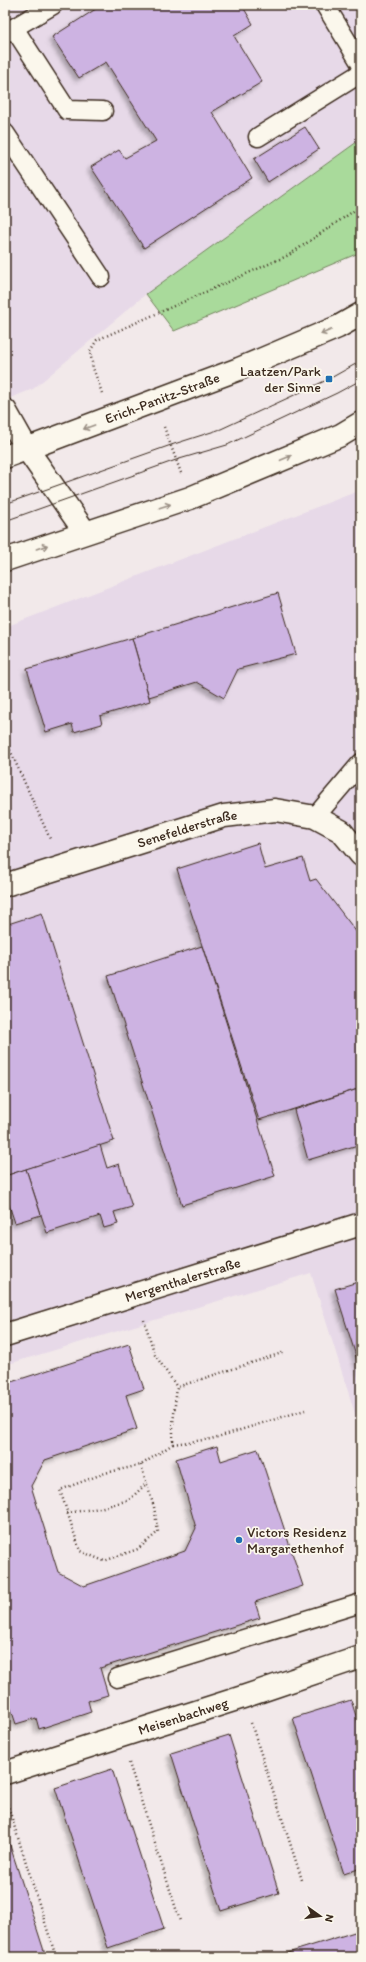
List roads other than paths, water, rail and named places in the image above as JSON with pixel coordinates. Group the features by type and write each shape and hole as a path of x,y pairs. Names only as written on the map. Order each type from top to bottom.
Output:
{"street":[{"name":"Erich-Panitz-Straße","path":"5,457 111,419 239,369 338,326 361,314"},
{"path":"5,410 27,449 86,532"},
{"path":"5,560 190,498 341,435 361,423"},
{"name":"Senefelderstraße","path":"5,885 224,816 275,810 315,817 341,831 361,855"},
{"name":"Mergenthalerstraße","path":"5,1335 361,1224"},
{"name":"Meisenbachweg","path":"5,1773 242,1698 361,1657"}],"lane":[{"path":"54,5 10,30 67,110 103,111"},
{"path":"325,5 361,64"},
{"path":"258,137 361,73"},
{"path":"5,133 101,277"},
{"path":"315,817 361,762"},
{"path":"117,1678 361,1603"}],"tram line":[{"path":"5,504 171,445 221,429 329,379 361,361"},
{"path":"5,521 176,460 227,445 337,393 361,380"}],"place":[{"name":"Laatzen/Park der Sinne","path":"329,379"},
{"name":"Victors Residenz Margarethenhof","path":"239,1540"}]}
